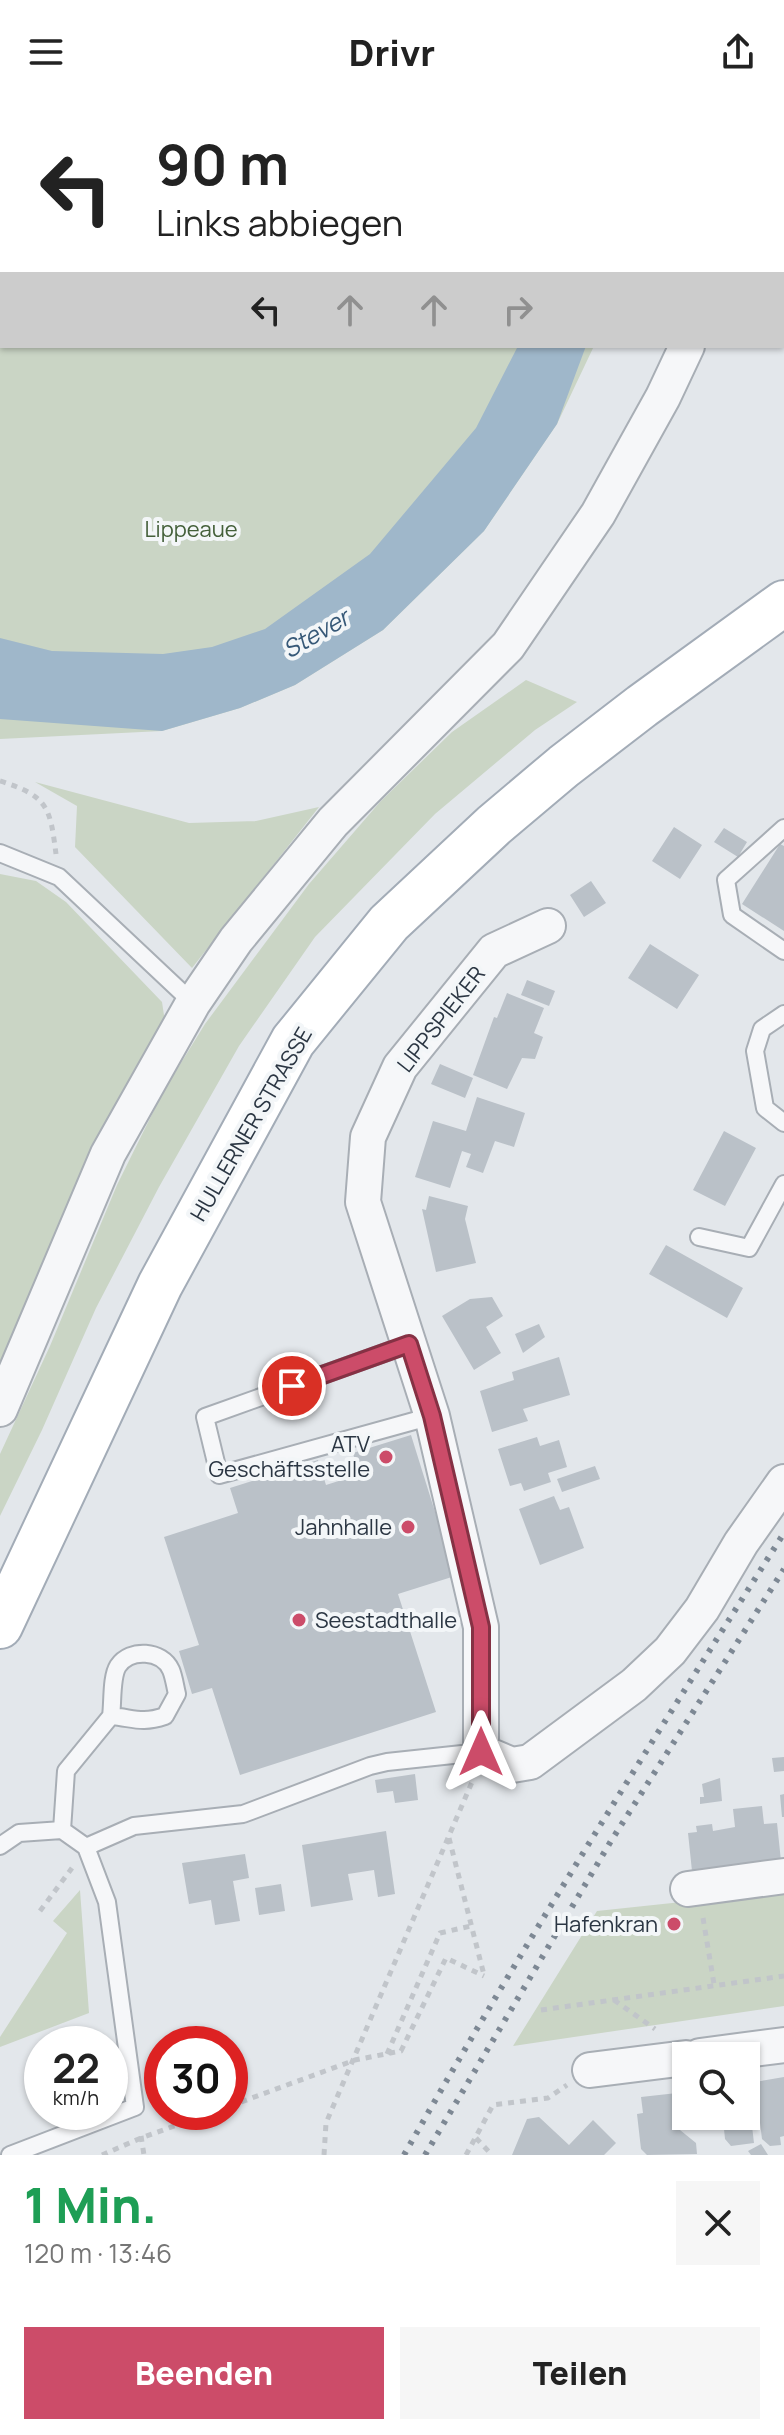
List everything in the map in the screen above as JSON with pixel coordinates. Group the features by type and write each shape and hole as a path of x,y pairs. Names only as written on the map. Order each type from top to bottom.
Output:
{"main road":[{"name":"HULLERNER STRASSE","path":"0,1626 160,1285 293,1041 389,923 494,825 642,706 784,603"}],"street":[{"path":"0,1409 108,1154 193,1003 236,940 333,822 508,646 598,514 663,397 686,348"},
{"name":"LIPPSPIEKER","path":"481,1752 481,1627 432,1416 363,1202 368,1137 400,1067 494,951 548,926"},
{"path":"481,1752 512,1765 530,1762 634,1685 670,1651 702,1609 741,1543 784,1482"},
{"path":"688,1889 784,1876"},
{"path":"760,2048 784,2045"},
{"path":"590,2070 672,2060"}],"lane":[{"path":"784,828 726,880 732,915 784,951"},
{"path":"0,853 59,877 193,1003"},
{"path":"784,1014 762,1029 755,1051 765,1108 784,1123"},
{"path":"699,1237 749,1248 784,1184"},
{"path":"409,1344 205,1417 219,1475 432,1416"},
{"path":"62,1830 66,1771 111,1716 118,1665 130,1656 143,1652 160,1658 170,1667 177,1694 165,1716 147,1722 111,1716"},
{"path":"86,1847 134,1826 243,1814 370,1766 481,1752"},
{"path":"0,1846 19,1833 62,1830 86,1847 107,1902 135,2107 10,2155"}],"path":[{"path":"0,781 26,789 43,802 51,819 59,877"},
{"path":"324,2155 326,2123 478,1769 481,1752"},
{"path":"248,2099 355,2060 401,2051 446,1958 484,1976 449,1838"},
{"path":"40,1911 86,1847"},
{"path":"387,2054 440,1933 471,1926"},
{"path":"704,1928 714,1984"},
{"path":"541,2010 784,1976"},
{"path":"614,1999 651,2027"},
{"path":"466,2155 493,2105 548,2098 590,2070"},
{"path":"102,2155 163,2130"},
{"path":"141,2138 144,2155"},
{"path":"476,2138 492,2155"}],"green space":[{"name":"Lippeaue","path":"0,348 593,348 557,424 484,531 383,630 295,685 240,708 162,731 0,739"},
{"path":"526,680 577,702 535,730 435,814 315,937 239,1046 159,1187 96,1308 0,1516 0,1454 50,1346 117,1185 163,1092 205,1024 309,884 380,802 452,732"},
{"path":"35,782 189,823 256,821 319,807 192,968 75,847 77,806"},
{"path":"0,874 36,881 66,902 162,1002 165,1022 0,1375"},
{"path":"80,1890 89,2013 55,2026 24,2026 24,2038 0,2047 0,2037 67,1933 53,1921"},
{"path":"784,1891 784,2006 513,2046 597,1911"}],"water":[{"name":"Stever","path":"517,348 585,348 557,424 484,531 383,630 295,685 240,708 162,731 0,719 0,638 52,651 163,654 212,647 265,629 370,554 476,428"}],"building":[{"path":"674,827 702,845 680,879 652,861"},
{"path":"724,828 747,842 738,857 714,842"},
{"path":"780,844 784,846 784,931 742,904"},
{"path":"591,881 606,903 584,917 570,895"},
{"path":"650,944 699,975 677,1009 628,978"},
{"path":"527,980 555,991 549,1006 521,995"},
{"path":"507,993 544,1008 534,1033 543,1037 535,1059 522,1058 507,1089 473,1075 494,1017 497,1018"},
{"path":"440,1064 473,1078 465,1098 431,1084"},
{"path":"477,1097 525,1113 514,1147 495,1141 483,1173 466,1167 471,1154 462,1151 450,1188 415,1177 433,1121 466,1131"},
{"path":"724,1131 756,1148 725,1206 693,1190"},
{"path":"429,1196 468,1206 465,1219 476,1263 436,1272 422,1209 426,1210"},
{"path":"666,1245 743,1288 727,1318 649,1274"},
{"path":"492,1297 503,1316 486,1327 501,1353 474,1370 442,1316 470,1299"},
{"path":"539,1324 545,1337 523,1353 515,1334"},
{"path":"559,1357 570,1395 523,1409 528,1421 492,1432 480,1391 514,1380 512,1372"},
{"name":"Seestadthalle","path":"411,1435 455,1576 398,1594 436,1712 240,1775 212,1688 192,1694 179,1651 199,1645 164,1537 238,1513 230,1488 318,1460 326,1485 348,1478 344,1464 355,1461 353,1453"},
{"path":"537,1437 540,1446 559,1440 567,1467 548,1473 551,1482 524,1491 521,1483 510,1486 498,1449"},
{"path":"595,1466 600,1479 562,1492 557,1479"},
{"path":"554,1496 560,1510 569,1507 584,1548 540,1565 519,1509"},
{"path":"784,1757 784,1771 774,1772 772,1758"},
{"path":"415,1774 418,1800 395,1803 393,1791 377,1793 375,1780"},
{"path":"720,1778 722,1801 700,1804 700,1797 704,1797 702,1784"},
{"path":"784,1794 784,1817 782,1817 780,1795"},
{"path":"762,1806 764,1824 777,1823 781,1861 692,1871 688,1833 697,1832 696,1826 712,1824 713,1831 735,1827 733,1809"},
{"path":"386,1831 395,1894 378,1897 374,1870 348,1874 353,1900 311,1907 302,1845"},
{"path":"245,1854 249,1878 233,1881 240,1921 215,1925 211,1900 189,1904 182,1863"},
{"path":"281,1884 285,1911 259,1915 255,1888"},
{"path":"784,2077 784,2136 780,2137 781,2145 770,2146 762,2139 760,2081"},
{"path":"672,2094 672,2130 680,2130 696,2143 697,2154 647,2155 641,2149 637,2114 643,2113 641,2097"},
{"path":"539,2117 569,2145 593,2120 616,2143 604,2155 512,2155 527,2119"},
{"path":"724,2130 752,2130 754,2143 731,2146 725,2139"},
{"path":"761,2144 768,2155 751,2155 748,2151"}],"railway":[{"path":"404,2155 543,1919 784,1533"},
{"path":"425,2155 611,1841 784,1569"}],"place":[{"name":"ATV Geschäftsstelle","path":"386,1457"},
{"name":"Jahnhalle","path":"408,1527"},
{"name":"Seestadthalle","path":"299,1620"},
{"name":"Hafenkran","path":"674,1924"}],"route":[{"path":"292,1386 409,1344 432,1416 481,1627 481,1752"}]}
